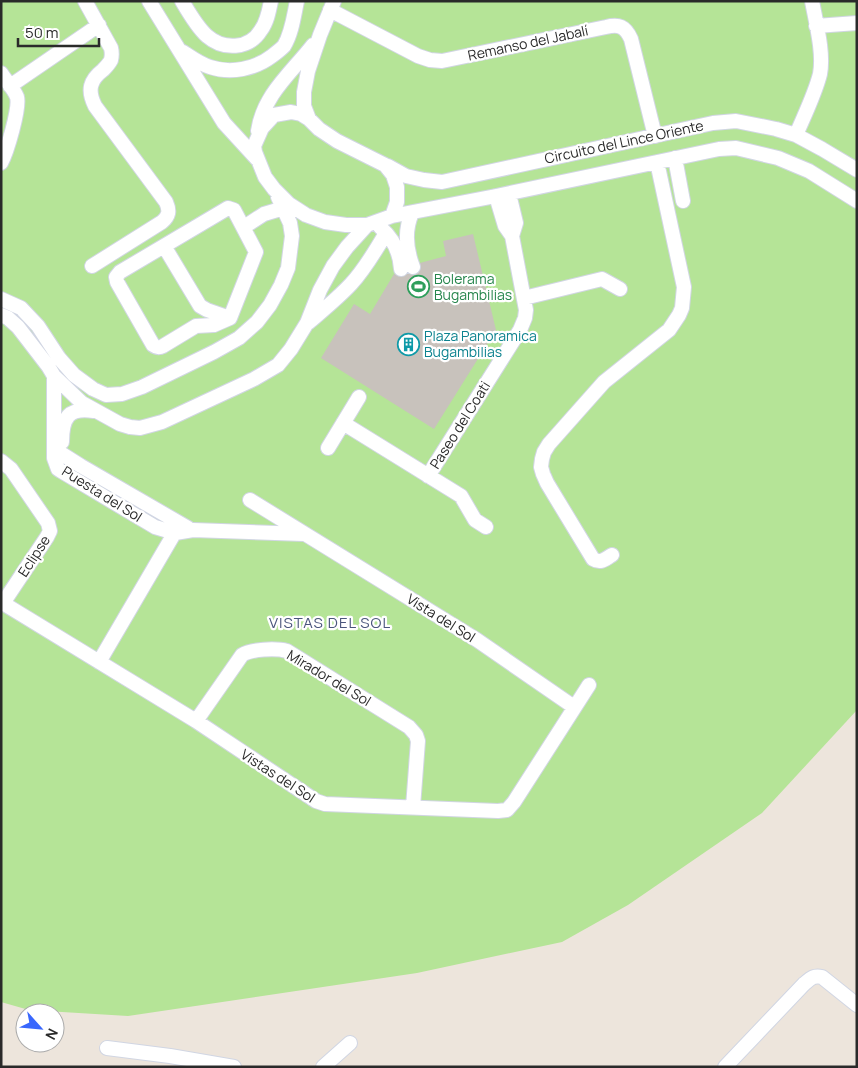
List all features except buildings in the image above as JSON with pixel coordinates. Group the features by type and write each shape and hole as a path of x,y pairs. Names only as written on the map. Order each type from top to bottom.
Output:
{"street":[{"path":"85,1 100,26 112,53 108,66 95,76 91,84 91,99 166,202 169,214 162,222 92,266"},
{"path":"148,1 224,123 257,159"},
{"path":"182,1 206,35 225,46 236,46 254,38 261,31 271,1"},
{"path":"178,49 211,68 241,70 255,67 283,46 288,36 297,1"},
{"path":"796,135 820,74 821,54 812,1"},
{"path":"309,119 304,106 304,92 308,72 332,6"},
{"name":"Remanso del Jabalí","path":"332,6 418,56 436,62 614,25 622,27 630,39 655,136"},
{"path":"816,26 857,23"},
{"path":"10,86 100,26"},
{"path":"320,35 282,80 267,102 259,120 254,146 265,178 288,204 306,215 325,222 346,225 371,224 386,232 394,243 400,260 407,268 406,242 408,221 412,213"},
{"path":"1,73 16,96 18,103 1,163"},
{"path":"257,136 274,115 291,112 301,114 309,119"},
{"name":"Circuito del Lince Oriente","path":"309,119 337,141 406,176 442,182 713,123 736,121 769,127 796,135 857,170"},
{"name":"Circuito del Lince Oriente","path":"371,224 392,216 502,195 719,149 736,148 778,158 809,171 856,200"},
{"path":"675,158 683,201"},
{"path":"612,555 602,561 593,559 547,482 541,467 548,444 604,382 669,330 682,308 684,287 656,162"},
{"path":"385,165 393,176 397,187 398,202 392,216"},
{"path":"1,299 21,308 38,326 74,375 93,389 106,395 122,394 142,387 239,338 257,322 270,305 288,268 292,236 290,223 274,189"},
{"name":"Paseo del Coati","path":"428,476 520,330 525,318 526,310 512,236 504,226 502,195"},
{"path":"228,208 234,210 244,227 255,254 230,318 214,325 196,326 160,348 153,345 117,282 116,277 120,272 228,208"},
{"path":"244,227 264,214 284,208"},
{"path":"1,315 8,318 18,327 54,376 82,403 120,424 140,428 162,422 254,379 278,364 291,349 307,323 320,290 333,266 347,247 371,224"},
{"path":"307,323 352,283 371,259 386,232"},
{"path":"164,246 200,306 230,318"},
{"path":"524,298 602,279 620,289"},
{"name":"Puesta del Sol","path":"54,376 58,469 155,527 177,528"},
{"path":"328,448 359,397"},
{"name":"Puesta del Sol","path":"58,456 63,425 68,414 84,409 95,411"},
{"path":"344,423 460,496 475,520 486,527"},
{"name":"Puesta del Sol","path":"58,456 81,466 177,528"},
{"name":"Eclipse","path":"1,461 11,469 48,524 50,531 2,603"},
{"path":"74,479 81,466"},
{"name":"Vista del Sol","path":"250,500 477,640 574,707"},
{"path":"99,662 177,528"},
{"name":"Vista del Sol","path":"177,528 305,534"},
{"name":"Vistas del Sol","path":"2,603 196,721 319,802 325,804 506,810 514,802 589,684"},
{"name":"Mirador del Sol","path":"196,721 239,658 244,654 249,652 287,651 408,727 416,735 419,747 413,807"},
{"path":"725,1067 810,979 817,976 822,977 857,1005"},
{"path":"323,1067 350,1042"},
{"path":"107,1048 234,1067"}],"green space":[{"path":"1,1 857,1 857,710 762,813 628,905 562,942 417,973 128,1016 65,1012 65,1003 15,1003 15,1006 1,1002"}],"place":[{"name":"Bolerama Bugambilias","path":"418,287"},
{"name":"Plaza Panoramica Bugambilias","path":"408,344"}],"district":[{"name":"VISTAS DEL SOL","path":"330,623"}]}
